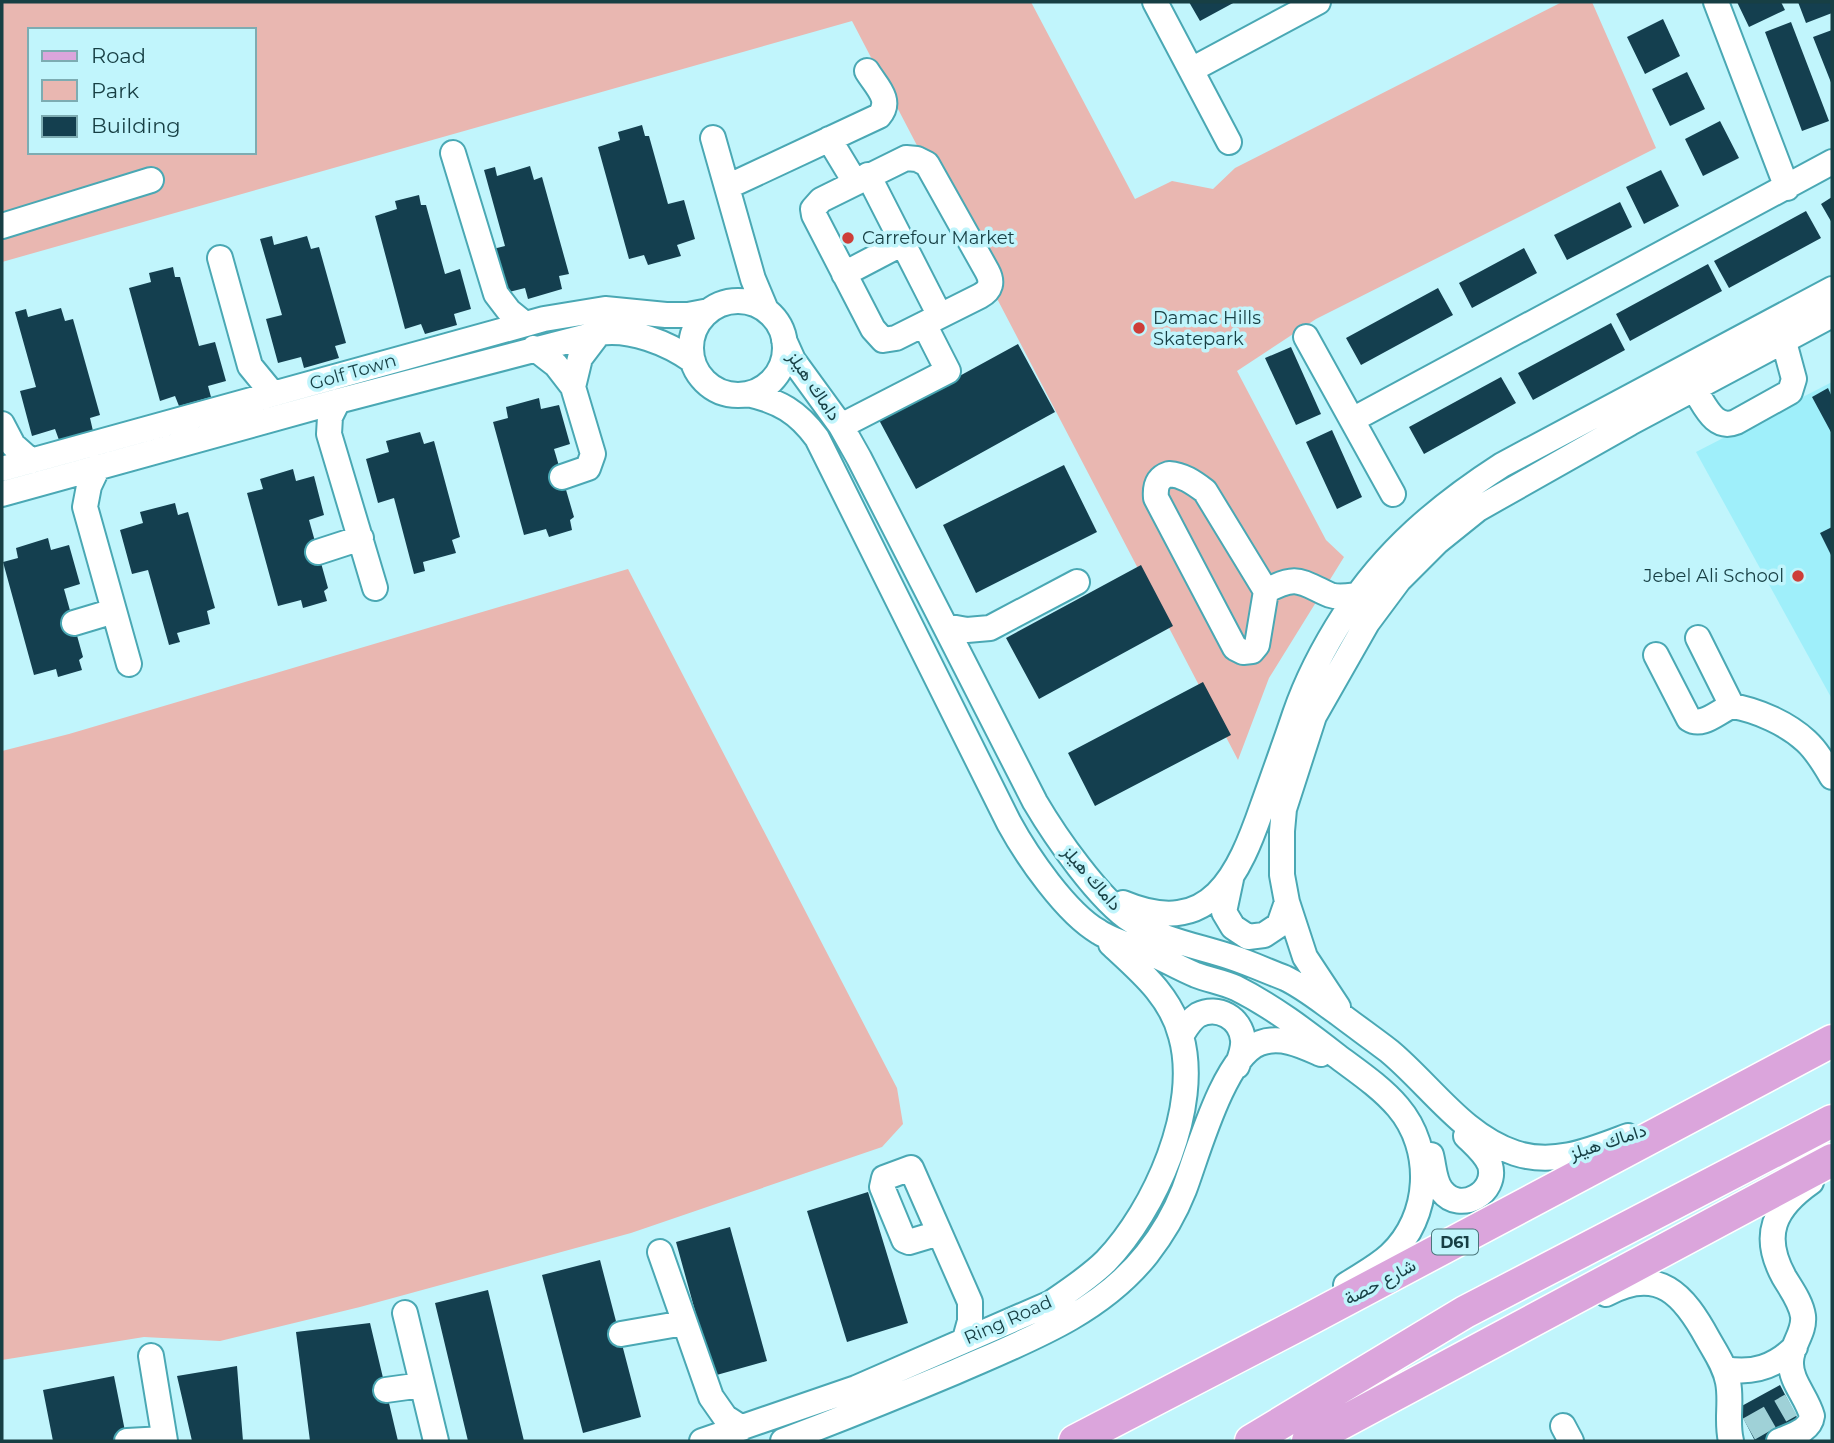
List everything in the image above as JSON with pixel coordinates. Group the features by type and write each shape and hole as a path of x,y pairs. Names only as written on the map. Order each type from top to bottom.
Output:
{"main road":[{"name":"شارع حصة","path":"1075,1441 1303,1323 1832,1041"},
{"path":"1251,1441 1465,1312 1832,1121"},
{"path":"1308,1441 1832,1162"}],"street":[{"path":"1155,2 1229,142"},
{"path":"1191,70 1318,2"},
{"path":"1716,2 1787,188"},
{"path":"727,187 879,116 884,110 884,97 871,78"},
{"path":"713,138 745,246 753,279 766,310 781,328 784,340 784,358 777,374 764,387 748,394 725,393 705,381 693,361 691,347 700,321 718,306 738,275 745,246"},
{"path":"830,139 862,178 903,243 948,371 841,426"},
{"path":"453,153 496,294 525,324"},
{"path":"906,158 927,164 991,278 986,292 890,341 877,336 813,209 821,200 862,178 906,158"},
{"path":"1352,420 1832,162"},
{"path":"2,226 151,180"},
{"path":"844,274 903,243"},
{"path":"220,258 250,366 244,402"},
{"path":"1103,895 1154,914 1197,909 1221,890 1244,858 1297,710 1318,660 1338,625 1378,569 1415,529 1457,494 1502,465 1832,289"},
{"path":"487,335 496,294"},
{"path":"718,306 740,300 754,303 766,310"},
{"name":"Golf Town","path":"2,469 525,324 589,310 688,315 718,306"},
{"path":"1346,1020 1305,957 1287,902 1282,875 1284,809 1314,716 1367,623 1399,580 1437,542 1478,509 1524,481 1832,315"},
{"path":"573,387 580,358 599,333"},
{"name":"Golf Town","path":"2,494 534,348 599,333 623,333 652,340 677,349 693,361"},
{"path":"1306,337 1393,494"},
{"name":"داماك هيلز","path":"784,340 793,360 841,426 1035,802 1055,835 1103,895 1130,920 1157,933 1233,958 1306,990 1390,1052 1486,1140 1511,1152 1538,1158 1574,1155 1700,1112"},
{"path":"1694,389 1715,420 1729,425 1737,422 1785,395 1793,386 1792,369 1784,341"},
{"path":"534,348 556,365 573,387 593,459 584,471 562,477"},
{"path":"250,366 274,394"},
{"name":"داماك هيلز","path":"748,394 769,398 788,407 804,421 817,438 1024,850 1069,906 1098,932 1196,975 1234,987 1290,1021 1397,1105 1406,1118 1418,1139 1423,1160 1421,1199 1415,1220 1390,1255 1314,1306 1303,1323"},
{"path":"338,401 330,417 329,434 375,588"},
{"path":"298,412 315,421 329,434"},
{"path":"3,434 31,461"},
{"path":"85,507 89,486 98,467"},
{"path":"1177,474 1205,491 1266,591 1257,645 1252,650 1243,652 1235,648 1156,498 1155,490 1163,476 1177,474"},
{"path":"55,479 85,507 129,664"},
{"path":"318,552 360,538"},
{"path":"1266,591 1292,581 1314,586 1332,596 1358,595"},
{"path":"945,626 967,630 989,628 1077,582"},
{"path":"1332,596 1338,625"},
{"path":"74,623 114,611"},
{"path":"966,667 976,645 989,628"},
{"path":"1698,638 1732,706"},
{"path":"1656,655 1689,719 1701,722 1732,706 1748,710 1795,732 1808,742 1832,777"},
{"path":"1231,878 1224,912 1233,927 1248,937 1264,935 1279,925 1287,902"},
{"name":"Ring Road","path":"704,1441 856,1388 1051,1303 1080,1284 1128,1235 1162,1176 1181,1110 1185,1074 1181,1036 1167,1003 1150,978 1098,932"},
{"path":"1181,1036 1191,1020 1199,1014 1218,1012 1227,1015 1235,1021 1243,1038 1237,1067"},
{"name":"Ring Road","path":"783,1441 1021,1344 1093,1305 1121,1282 1146,1255 1167,1225 1183,1193 1220,1093 1246,1054 1259,1043 1273,1040 1298,1043 1349,1065"},
{"path":"1406,1118 1425,1135 1437,1182 1442,1191 1450,1198 1460,1201 1471,1200 1480,1195 1488,1187 1491,1177 1486,1156 1450,1118 1435,1094"},
{"path":"1779,1441 1810,1425 1812,1416 1798,1402 1791,1366 1804,1319 1801,1308 1777,1264 1773,1231 1780,1210 1787,1201 1832,1162"},
{"path":"939,1233 909,1242 890,1233 890,1205 882,1182 887,1175 911,1168 971,1302 965,1339"},
{"path":"660,1252 711,1397 725,1417 742,1428"},
{"path":"1507,1336 1548,1325 1626,1285 1647,1283 1668,1289 1692,1310 1725,1369 1730,1396 1728,1419 1737,1436"},
{"path":"971,1302 1013,1320"},
{"path":"405,1313 436,1441"},
{"path":"621,1334 684,1323"},
{"path":"1725,1369 1763,1369 1775,1364 1795,1347"},
{"path":"127,1441 164,1440 151,1356"},
{"path":"386,1390 422,1385"},
{"path":"704,1441 711,1397"}],"shaded area":[{"name":"Jebel Ali School","path":"1832,382 1832,699 1696,452"}],"green space":[{"path":"2,2 1031,2 1135,199 1172,181 1213,189 1235,168 1562,2 1592,2 1656,148 1316,319 1237,371 1326,540 1344,557 1269,678 1238,760 852,21 2,262"},
{"path":"628,569 897,1088 903,1124 882,1147 631,1233 360,1307 220,1341 144,1337 2,1360 2,751 69,734"}],"building":[{"path":"1189,2 1235,2 1200,21"},
{"path":"1737,2 1781,2 1785,10 1749,27"},
{"path":"1798,2 1832,2 1832,13 1806,23"},
{"path":"1663,19 1680,56 1645,74 1627,37"},
{"path":"1791,22 1829,121 1802,131 1765,32"},
{"path":"1832,30 1832,85 1813,37"},
{"path":"1687,72 1705,109 1670,126 1652,89"},
{"path":"1720,121 1739,158 1703,176 1685,139"},
{"path":"642,125 645,136 649,136 668,204 684,200 695,239 677,245 681,256 648,265 644,255 629,259 598,147 620,140 618,132"},
{"path":"530,166 534,180 542,177 569,274 559,276 562,289 528,299 525,288 501,294 489,250 505,246 484,170 495,167 497,176"},
{"path":"1661,170 1679,206 1644,224 1626,187"},
{"path":"419,195 421,205 426,205 445,274 460,269 471,309 454,314 457,325 425,334 421,324 405,329 375,216 397,209 395,201"},
{"path":"1832,197 1832,223 1821,204"},
{"path":"1620,202 1632,227 1567,260 1554,235"},
{"path":"1806,211 1821,238 1729,288 1714,261"},
{"path":"272,236 274,245 307,236 311,249 319,247 346,343 335,346 339,358 304,368 301,357 278,363 266,319 282,315 260,239"},
{"path":"1524,248 1537,273 1472,308 1459,283"},
{"path":"1708,264 1722,291 1630,341 1616,314"},
{"path":"173,267 175,277 180,277 199,346 215,342 226,381 208,386 211,397 179,406 175,396 160,401 129,288 151,282 149,273"},
{"path":"1438,288 1453,315 1361,365 1346,338"},
{"path":"61,308 65,321 73,319 100,415 90,418 93,431 59,440 55,429 32,436 20,391 36,387 15,312 26,309 28,317"},
{"path":"1611,323 1625,350 1533,400 1518,373"},
{"path":"1018,344 1055,412 916,489 879,420"},
{"path":"1291,347 1321,414 1296,425 1265,358"},
{"path":"1501,377 1516,403 1424,454 1409,427"},
{"path":"1828,388 1832,397 1832,434 1812,397"},
{"path":"539,398 541,409 559,405 570,444 554,449 574,517 570,520 572,530 549,537 546,529 524,535 493,422 508,418 506,407"},
{"path":"1332,430 1362,497 1337,509 1306,442"},
{"path":"420,432 424,444 434,441 460,537 452,540 456,553 423,562 425,571 414,574 394,498 378,503 366,459 389,452 386,441"},
{"path":"1064,465 1097,532 976,593 943,525"},
{"path":"293,469 296,481 314,476 324,515 309,520 328,588 324,591 327,601 303,608 301,600 278,606 247,493 263,489 260,479"},
{"path":"175,503 178,515 188,512 215,608 207,611 210,624 177,633 180,642 169,645 148,570 132,574 120,530 143,523 140,512"},
{"path":"1832,527 1832,557 1820,533"},
{"path":"48,538 51,550 69,545 80,584 64,589 83,657 79,660 82,670 58,677 56,669 34,675 3,562 18,558 16,548"},
{"path":"1141,565 1173,626 1039,699 1006,638"},
{"path":"1203,682 1231,735 1095,806 1068,753"},
{"path":"868,1192 908,1323 847,1342 807,1211"},
{"path":"730,1227 767,1361 713,1376 676,1242"},
{"path":"600,1260 641,1417 583,1433 542,1275"},
{"path":"488,1290 524,1441 468,1441 435,1303"},
{"path":"370,1323 398,1441 310,1441 296,1332"},
{"path":"237,1366 243,1441 192,1441 177,1376"},
{"path":"114,1376 127,1441 53,1441 43,1390"},
{"path":"1780,1385 1801,1425 1771,1441 1755,1441 1738,1408"}],"tunnel":[{"path":"1749,1429 1791,1405"}],"place":[{"name":"Carrefour Market","path":"848,238"},
{"name":"Damac Hills Skatepark","path":"1139,328"},
{"name":"Jebel Ali School","path":"1798,576"}]}
